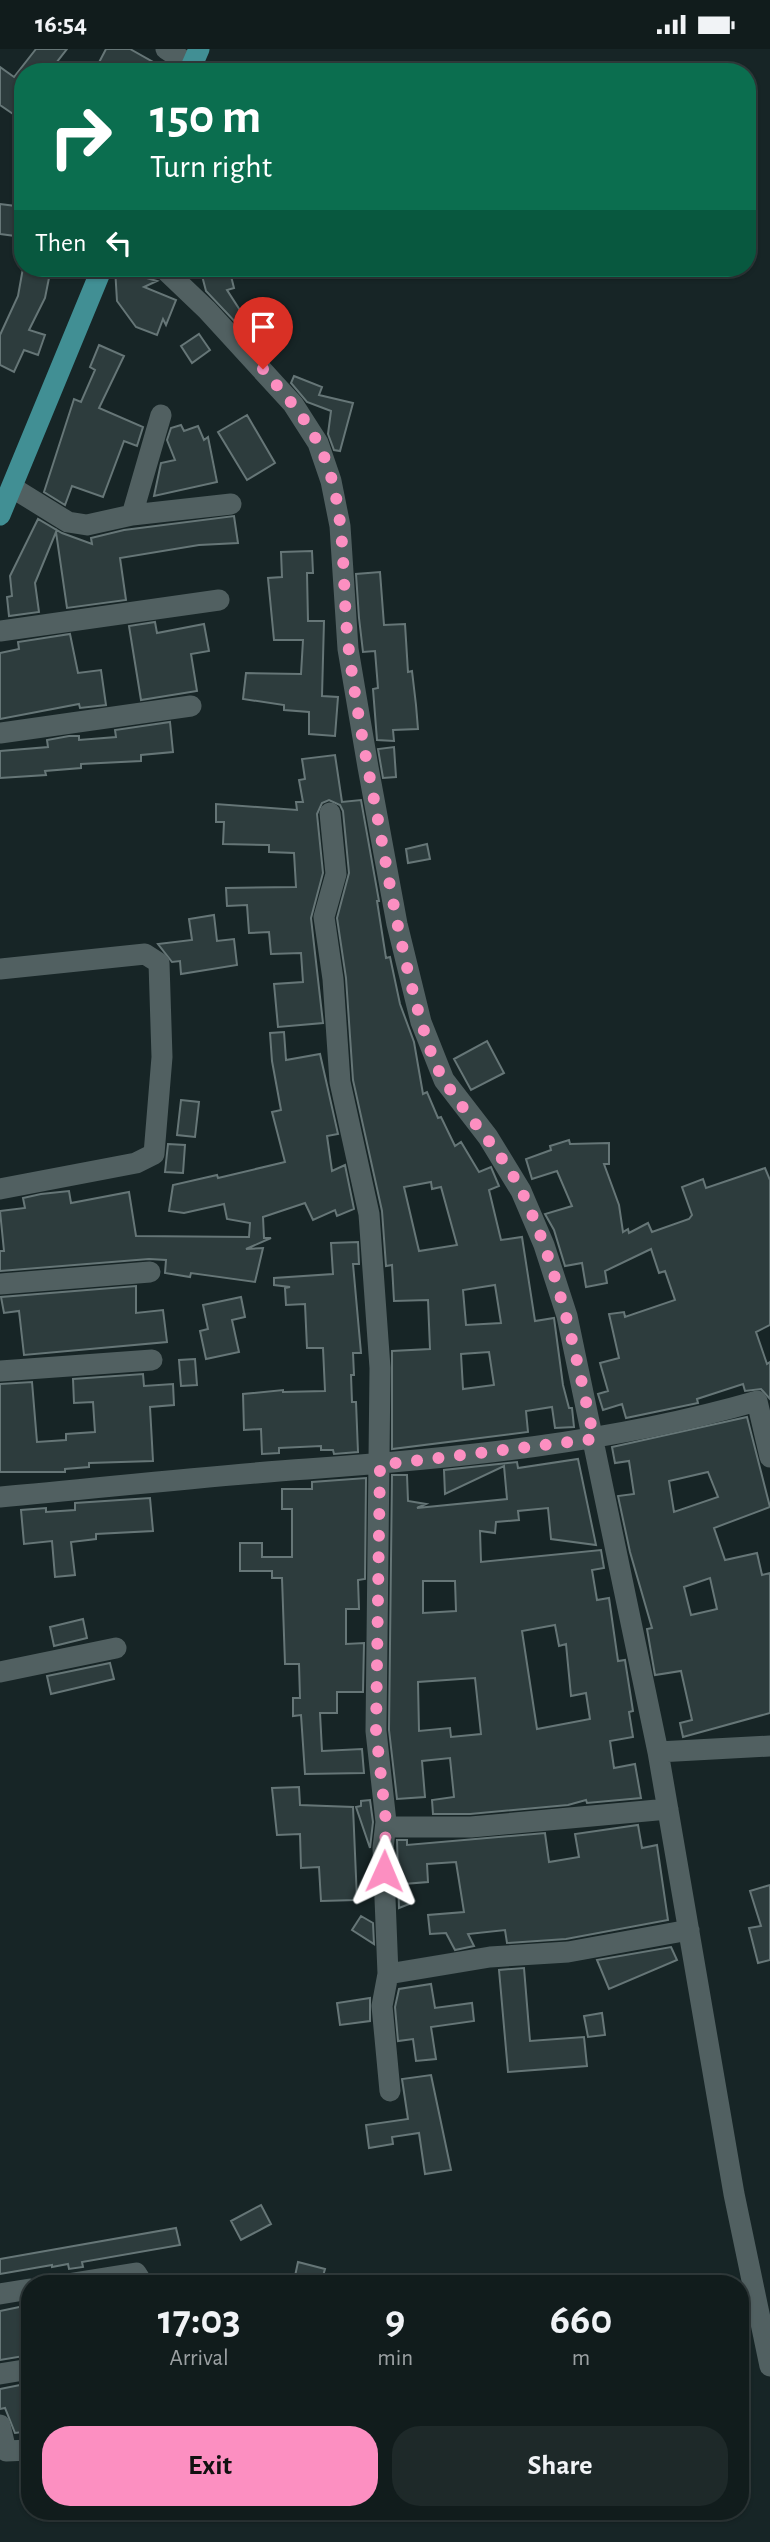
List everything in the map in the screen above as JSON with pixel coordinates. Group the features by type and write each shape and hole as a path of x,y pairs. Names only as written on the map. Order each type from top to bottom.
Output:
{"main road":[{"path":"1,512 98,277"}],"street":[{"path":"166,49 193,62"},
{"path":"172,277 263,369 293,404 318,443 340,526 348,649 368,767 397,924 421,1022 444,1080 488,1137 521,1191 544,1245 567,1316 658,1752 734,2195 770,2366"},
{"path":"132,515 161,415"},
{"path":"13,488 68,522 87,525 132,515 231,504"},
{"path":"0,631 219,600"},
{"path":"0,733 191,706"},
{"path":"330,813 336,874 324,917 333,979 340,1082 369,1214 380,1369 376,1731 386,1827 383,1848 388,1975 382,2006 390,2091"},
{"path":"0,969 145,954 159,963 162,1057 154,1154 136,1163 0,1189"},
{"path":"0,1284 150,1272"},
{"path":"0,1371 152,1360"},
{"path":"0,1497 380,1465 594,1439 701,1417 764,1399 770,1457"},
{"path":"0,1671 116,1648"},
{"path":"658,1752 770,1746"},
{"path":"386,1827 471,1827 668,1808"},
{"path":"388,1975 490,1957 568,1952 688,1930"},
{"path":"0,2294 21,2290"},
{"path":"0,2374 21,2370"},
{"path":"0,2425 6,2451 21,2450"}],"building":[{"path":"36,49 67,49 56,63 25,63"},
{"path":"106,49 130,49 153,62 152,63 99,63"},
{"path":"0,67 14,77 14,115 0,105"},
{"path":"0,204 14,206 14,236 0,234"},
{"path":"21,277 49,277 45,298 29,330 45,335 38,355 24,350 14,372 0,365 0,335 18,296"},
{"path":"116,277 143,277 157,281 144,287 176,300 166,325 163,319 157,335 136,327 117,301"},
{"path":"202,277 231,277 234,288 227,290 247,321 239,326 206,291"},
{"path":"199,334 210,350 192,363 181,346"},
{"path":"99,345 124,356 99,408 143,427 137,446 124,441 103,497 72,486 65,505 44,492 74,399 81,402 95,370 90,367"},
{"path":"294,376 322,387 319,395 353,403 340,451 334,450 328,434 331,411 307,402 291,383"},
{"path":"247,415 275,463 247,480 218,432"},
{"path":"181,425 184,431 198,426 204,440 208,437 217,482 154,496 161,463 175,460 167,440 171,428"},
{"path":"234,516 238,543 199,545 120,558 126,600 67,608 56,532 35,583 39,612 9,616 7,597 12,596 10,576 38,519 62,533 92,544 91,538 124,530"},
{"path":"312,551 313,573 307,573 308,621 324,621 322,696 338,697 335,736 309,734 309,712 284,710 284,705 243,699 246,673 301,674 303,640 274,640 268,578 282,577 281,552"},
{"path":"380,572 384,625 405,624 408,672 412,671 418,729 393,730 394,741 377,740 373,689 378,688 375,651 363,652 359,618 356,574"},
{"path":"155,622 157,633 204,624 209,651 191,654 197,691 141,700 129,626"},
{"path":"70,634 78,673 101,670 106,705 80,708 79,704 0,719 0,653 19,649 18,642"},
{"path":"170,722 173,752 141,755 141,761 81,764 81,768 45,771 46,775 0,778 0,751 48,747 47,740 69,736 79,736 79,740 116,737 115,730"},
{"path":"394,747 396,777 383,778 378,749"},
{"path":"335,755 342,802 361,800 386,958 390,957 400,1004 414,1042 423,1094 427,1092 438,1118 441,1117 455,1146 461,1142 479,1172 491,1167 499,1186 489,1190 501,1240 522,1237 535,1321 554,1318 563,1385 569,1408 572,1408 574,1427 555,1428 552,1407 526,1411 528,1432 392,1449 392,1351 430,1349 428,1300 394,1301 392,1265 386,1266 382,1211 353,1080 346,978 337,918 349,873 343,811 340,805 329,800 322,803 317,814 323,873 311,918 323,1023 278,1027 274,984 303,982 301,953 271,954 269,932 249,933 247,905 227,906 226,888 296,887 294,853 269,852 269,845 223,844 224,822 216,822 216,804 297,810 296,802 303,802 299,780 305,779 302,759","holes":["431,1182 432,1189 441,1187 457,1245 419,1251 404,1187","495,1285 501,1323 466,1325 463,1290","489,1352 494,1385 463,1389 461,1354"]},
{"path":"427,844 430,859 408,863 406,849"},
{"path":"214,915 217,941 234,939 237,965 181,974 180,961 172,962 158,944 192,940 189,919"},
{"path":"284,1032 286,1060 320,1054 338,1134 327,1136 332,1171 345,1165 354,1209 337,1216 335,1210 313,1220 305,1203 263,1217 264,1238 271,1238 246,1249 263,1248 255,1282 191,1273 190,1277 165,1273 166,1260 149,1259 0,1271 0,1251 4,1251 0,1211 25,1208 23,1198 41,1194 69,1191 71,1203 129,1192 136,1236 249,1237 250,1223 227,1219 224,1204 184,1213 169,1211 173,1185 217,1175 218,1178 285,1162 272,1112 281,1110 270,1033"},
{"path":"487,1041 504,1073 471,1090 454,1059"},
{"path":"181,1100 199,1102 195,1137 177,1135"},
{"path":"569,1140 570,1144 609,1143 609,1164 604,1164 619,1205 623,1232 628,1229 629,1233 648,1223 652,1232 689,1219 692,1215 682,1187 703,1179 706,1188 765,1168 770,1180 770,1325 756,1332 767,1364 770,1362 770,1399 761,1389 745,1391 743,1384 697,1399 698,1403 626,1418 622,1404 603,1410 598,1394 608,1391 600,1363 619,1358 609,1314 624,1312 625,1317 675,1300 665,1271 659,1273 651,1249 605,1271 607,1283 586,1287 582,1263 565,1266 554,1230 545,1214 572,1206 557,1171 532,1179 526,1159 551,1150 550,1146"},
{"path":"168,1144 185,1145 183,1173 165,1172"},
{"path":"358,1242 359,1264 353,1264 361,1353 353,1353 354,1375 351,1375 352,1402 356,1402 358,1452 334,1454 333,1450 321,1450 321,1446 279,1448 279,1453 262,1454 261,1429 244,1430 243,1394 283,1390 325,1391 323,1348 307,1348 305,1304 286,1305 285,1288 290,1287 274,1285 274,1278 333,1274 331,1243"},
{"path":"136,1286 136,1313 163,1310 167,1342 24,1355 19,1311 4,1313 1,1297"},
{"path":"241,1297 245,1317 232,1320 239,1352 206,1359 200,1331 208,1329 203,1305"},
{"path":"195,1359 197,1385 181,1386 179,1360"},
{"path":"143,1374 144,1386 173,1384 174,1405 150,1407 153,1461 89,1463 89,1467 65,1469 65,1472 0,1472 0,1384 32,1382 37,1442 66,1440 66,1434 95,1432 93,1402 74,1403 73,1379"},
{"path":"747,1417 770,1507 714,1528 725,1560 757,1553 762,1575 770,1573 770,1713 683,1737 680,1723 692,1720 681,1671 655,1675 647,1629 652,1628 630,1552 618,1496 634,1494 629,1461 615,1463 612,1447","holes":["708,1472 718,1497 674,1512 669,1481","710,1578 717,1609 691,1615 684,1587"]},
{"path":"578,1459 596,1545 551,1539 548,1508 518,1511 519,1520 496,1522 495,1533 480,1531 481,1562 601,1550 604,1568 592,1570 597,1600 609,1598 618,1661 625,1660 633,1711 629,1712 633,1737 610,1741 614,1768 635,1764 641,1798 587,1803 586,1800 568,1805 470,1814 433,1814 432,1800 454,1797 450,1758 422,1761 425,1797 397,1799 389,1730 392,1475 407,1475 408,1501 426,1504 417,1508 507,1499 504,1466 445,1494 444,1470 517,1462 518,1468","holes":["423,1581 455,1581 456,1611 423,1613","555,1625 559,1646 566,1644 571,1696 586,1693 590,1719 537,1729 522,1631","475,1678 481,1734 451,1737 450,1728 419,1731 418,1682"]},
{"path":"366,1478 365,1579 358,1580 359,1609 346,1609 346,1644 364,1643 363,1692 337,1692 337,1713 320,1713 322,1751 362,1749 364,1773 305,1774 301,1715 293,1716 293,1698 300,1698 299,1664 285,1664 282,1578 272,1578 272,1571 240,1571 240,1543 262,1543 262,1557 292,1557 292,1509 282,1509 282,1489 312,1489 312,1482"},
{"path":"150,1498 153,1531 96,1534 96,1539 71,1542 75,1575 55,1577 52,1541 24,1544 21,1510 75,1510 75,1503"},
{"path":"83,1619 87,1638 54,1646 50,1627"},
{"path":"110,1663 114,1679 51,1694 47,1676"},
{"path":"299,1787 300,1805 353,1807 357,1900 321,1901 319,1867 301,1868 300,1834 277,1835 272,1788"},
{"path":"370,1800 373,1822 370,1848 356,1807 361,1806 361,1801"},
{"path":"638,1825 642,1848 657,1845 668,1920 566,1939 507,1943 505,1930 468,1934 474,1946 455,1950 446,1933 430,1934 428,1915 464,1912 456,1862 427,1864 428,1882 404,1884 412,1903 399,1908 397,1840 407,1840 407,1845 545,1833 549,1862 579,1857 575,1834"},
{"path":"770,1885 770,1960 758,1963 749,1928 761,1926 750,1891"},
{"path":"361,1916 373,1923 374,1944 352,1930"},
{"path":"671,1947 677,1960 609,1989 597,1960"},
{"path":"524,1968 530,2041 584,2037 587,2066 508,2072 499,1970"},
{"path":"431,1984 435,2008 472,2003 474,2021 431,2027 436,2059 416,2061 413,2039 398,2041 395,2007 399,1989"},
{"path":"370,1998 370,2021 340,2025 337,2003"},
{"path":"602,2013 605,2035 588,2037 584,2016"},
{"path":"431,2075 451,2170 425,2174 419,2133 392,2137 393,2144 369,2148 366,2125 408,2119 402,2079"},
{"path":"261,2205 271,2224 241,2240 231,2221"},
{"path":"176,2228 180,2245 82,2262 83,2267 69,2269 68,2264 52,2265 0,2274 0,2259"},
{"path":"298,2262 325,2269 323,2275 295,2275"},
{"path":"21,2307 21,2356 0,2360 0,2311"},
{"path":"21,2385 21,2432 15,2433 5,2408 0,2409 0,2389"}],"route":[{"path":"263,369 293,404 318,443 331,481 340,526 348,649 397,924 421,1022 444,1080 488,1137 521,1191 544,1245 567,1316 594,1439 380,1465 376,1731 386,1822 384,1871"}]}
